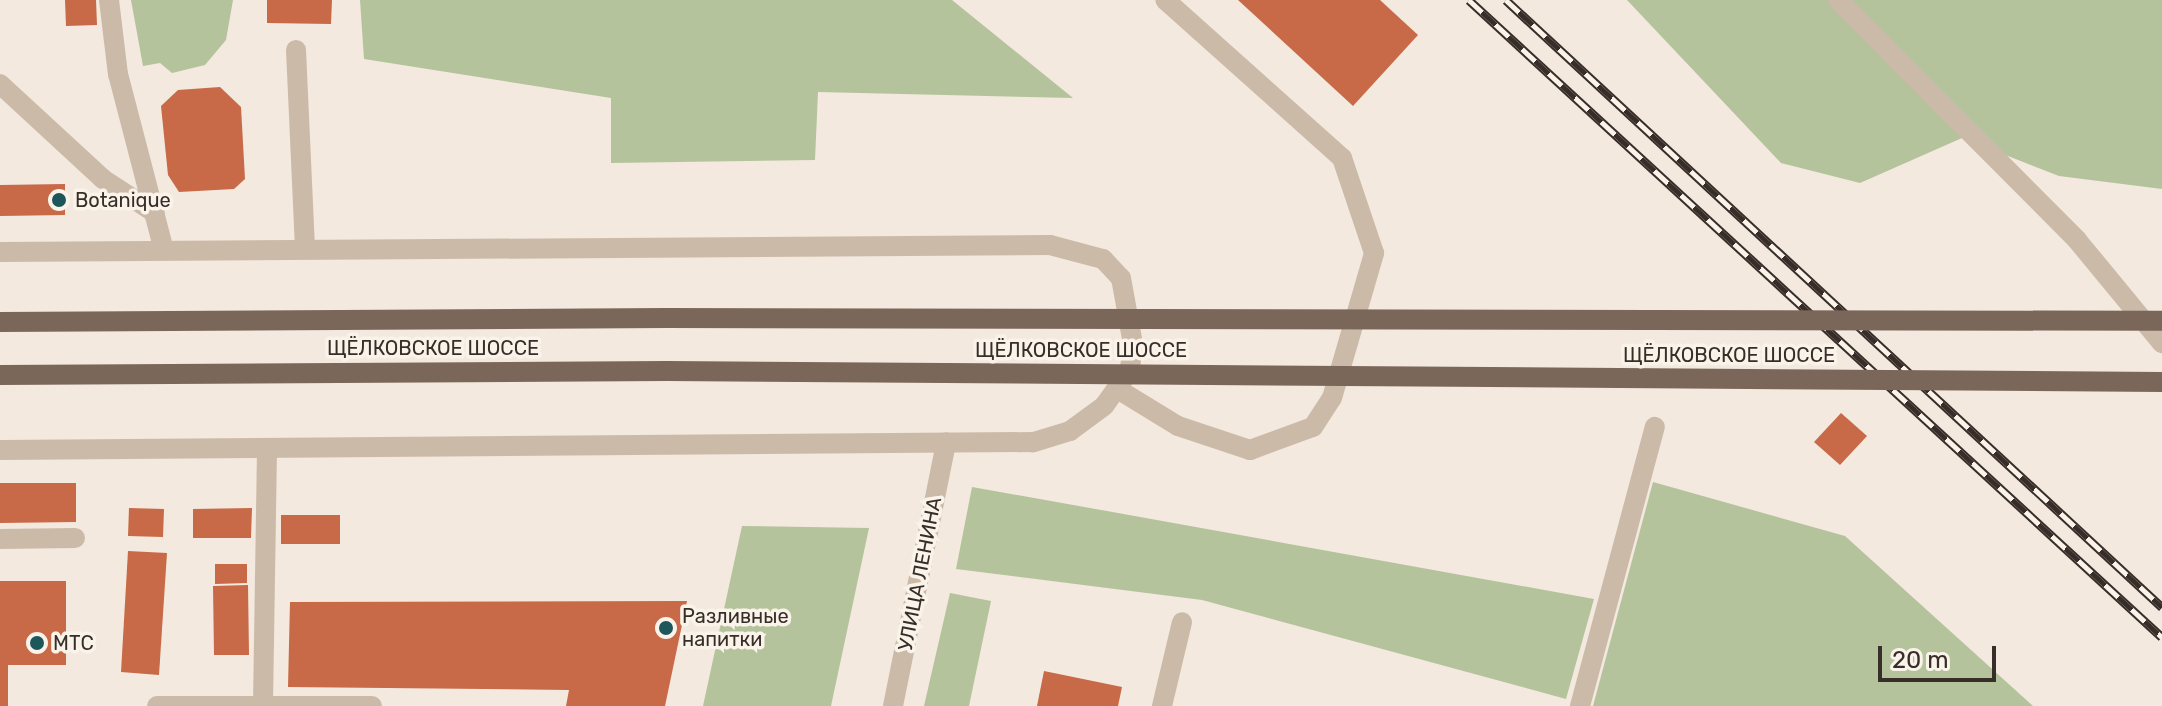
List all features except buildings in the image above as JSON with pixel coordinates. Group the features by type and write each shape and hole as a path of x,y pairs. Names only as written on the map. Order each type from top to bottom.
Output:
{"main road":[{"name":"ЩЁЛКОВСКОЕ ШОССЕ","path":"0,322 666,318 2162,321"},
{"name":"ЩЁЛКОВСКОЕ ШОССЕ","path":"0,375 667,371 2162,382"}],"street":[{"path":"109,0 118,74 164,250"},
{"path":"1119,390 1178,426 1250,450 1282,443 1322,416 1374,253 1342,158 1165,0"},
{"path":"1838,0 2077,240 2162,343"},
{"path":"296,50 305,248"},
{"path":"0,84 103,179 155,213"},
{"path":"0,252 305,248 1065,248 1103,259 1129,296 1133,344 1119,390 1070,431 1033,442 0,450"},
{"path":"1580,706 1655,427"},
{"name":"УЛИЦА ЛЕНИНА","path":"893,706 946,442"},
{"path":"263,704 267,448"},
{"path":"0,539 75,538"},
{"path":"1162,706 1182,622"},
{"path":"157,706 372,706"}],"green space":[{"path":"131,0 233,0 226,40 205,65 172,73 160,63 143,66"},
{"path":"360,0 952,0 1073,98 818,92 815,160 611,163 611,98 364,59"},
{"path":"1627,0 2162,0 2162,189 2059,176 1962,138 1860,183 1781,163"},
{"path":"1653,482 1845,536 2033,706 1593,706"},
{"path":"972,487 1594,599 1566,699 1202,600 956,569"},
{"path":"742,526 869,528 831,706 703,706"},
{"path":"950,593 991,601 969,706 924,706"}],"railway":[{"path":"1469,0 2162,637"},
{"path":"1506,0 2162,607"}],"place":[{"name":"Botanique","path":"59,200"},
{"name":"Разливные напитки","path":"666,628"},
{"name":"МТС","path":"37,643"}]}
